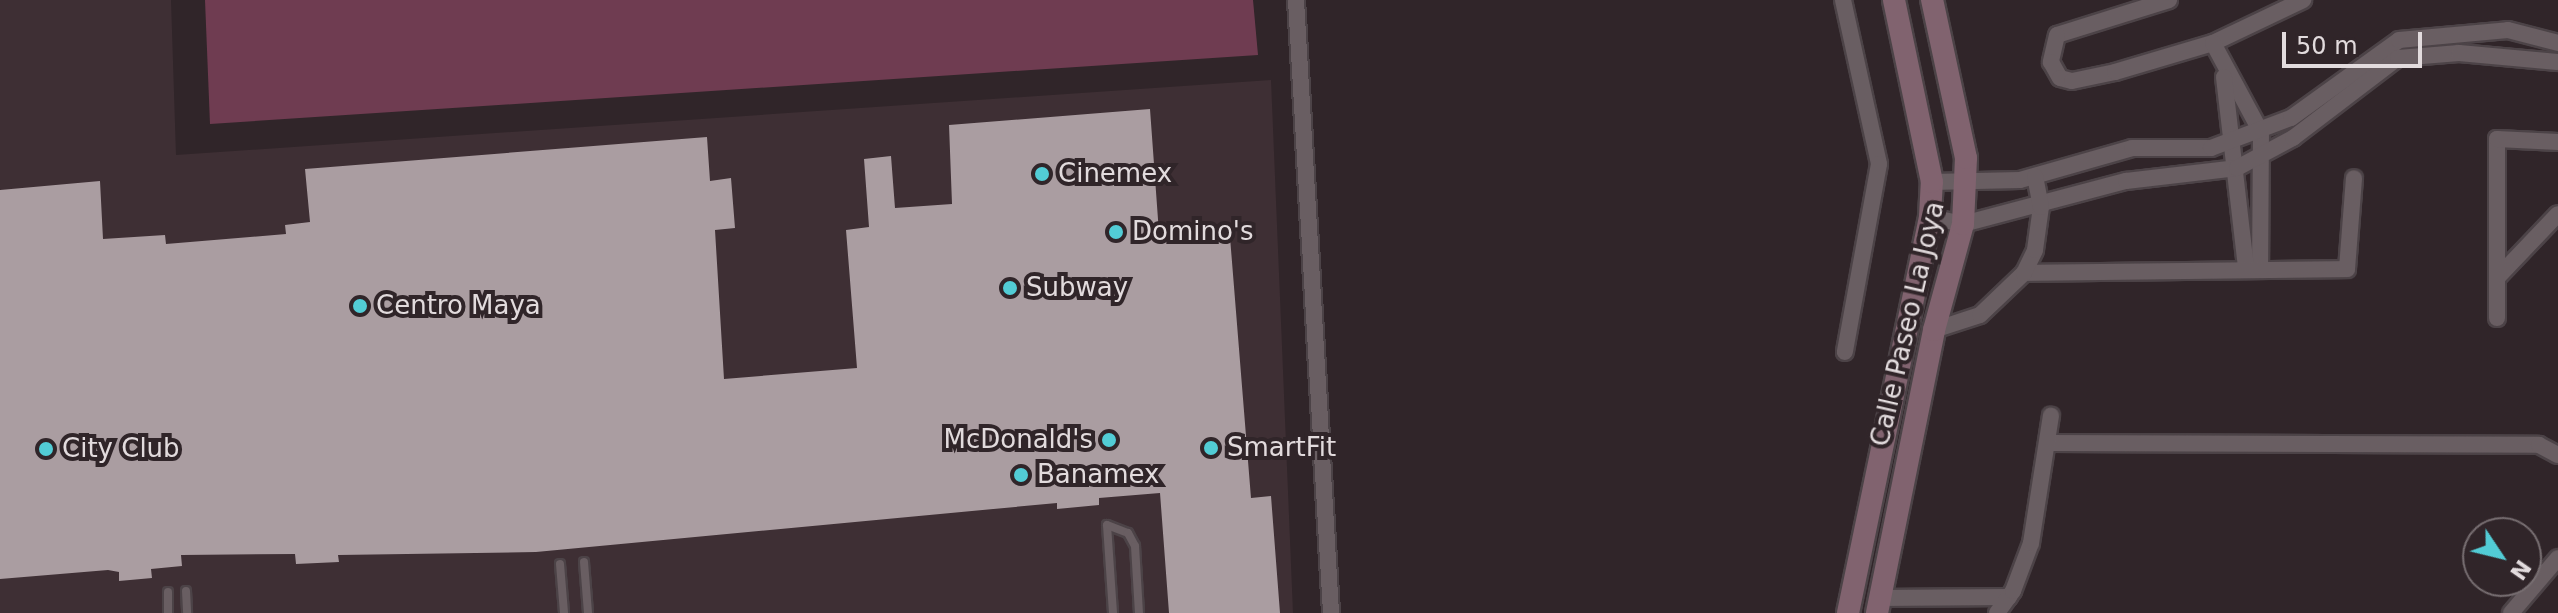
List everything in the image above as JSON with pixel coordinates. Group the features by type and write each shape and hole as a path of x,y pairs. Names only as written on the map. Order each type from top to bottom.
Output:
{"main road":[{"name":"Calle Paseo La Joya","path":"1848,613 1930,217 1932,182 1894,0"},
{"name":"Calle Paseo La Joya","path":"1877,606 1934,330 1963,224 1966,185 1932,0"}],"street":[{"path":"1296,0 1331,613"},
{"path":"1843,0 1879,164 1845,352"},
{"path":"2169,0 2057,35 2051,62 2060,78 2072,81 2115,72 2213,43 2303,0"},
{"path":"1932,182 1966,185 2035,177 2132,148 2211,148 2261,132 2291,118 2399,40 2508,30 2558,43"},
{"path":"2398,58 2399,40"},
{"path":"2213,43 2223,67 2261,132 2263,154 2253,267"},
{"path":"1930,217 1963,224 2041,207 2126,181 2237,168 2263,154 2398,58 2459,53 2558,62"},
{"path":"2223,67 2253,267"},
{"path":"2497,318 2497,139 2558,142"},
{"path":"1934,330 1980,315 2024,273 2035,250 2041,207 2035,177"},
{"path":"2024,273 2253,267 2347,269 2354,178"},
{"path":"2497,278 2558,214"},
{"path":"1997,613 2009,597 2031,543 2051,416"},
{"path":"2049,443 2539,445 2558,455"},
{"path":"2511,613 2558,558"},
{"path":"1877,606 2009,597"}],"lane":[{"path":"1113,613 1107,525 1128,533 1135,546 1139,613"},
{"path":"584,562 588,613"},
{"path":"560,564 564,613"},
{"path":"186,591 187,613"},
{"path":"168,592 168,613"}],"shaded area":[{"name":"Centro Maya","path":"0,0 171,0 176,155 1271,80 1293,613 0,613"},
{"path":"205,0 1253,0 1258,55 210,124"}],"building":[{"name":"Centro Maya","path":"1150,109 1159,233 1179,231 1181,242 1230,237 1251,498 1271,496 1280,613 1169,613 1160,493 1099,498 1099,505 1057,509 1057,503 536,552 338,555 339,562 296,564 295,554 181,555 182,566 151,569 152,578 119,581 119,572 108,570 0,579 0,190 100,181 103,239 165,235 166,244 286,234 285,225 310,222 305,169 707,137 710,181 731,178 735,228 715,230 724,379 857,368 846,230 869,227 864,159 891,156 895,208 952,204 949,125"}],"place":[{"name":"Cinemex","path":"1042,174"},
{"name":"Domino's","path":"1116,232"},
{"name":"Subway","path":"1010,288"},
{"name":"Centro Maya","path":"360,306"},
{"name":"McDonald's","path":"1109,440"},
{"name":"SmartFit","path":"1211,448"},
{"name":"City Club","path":"46,449"},
{"name":"Banamex","path":"1021,475"}]}
